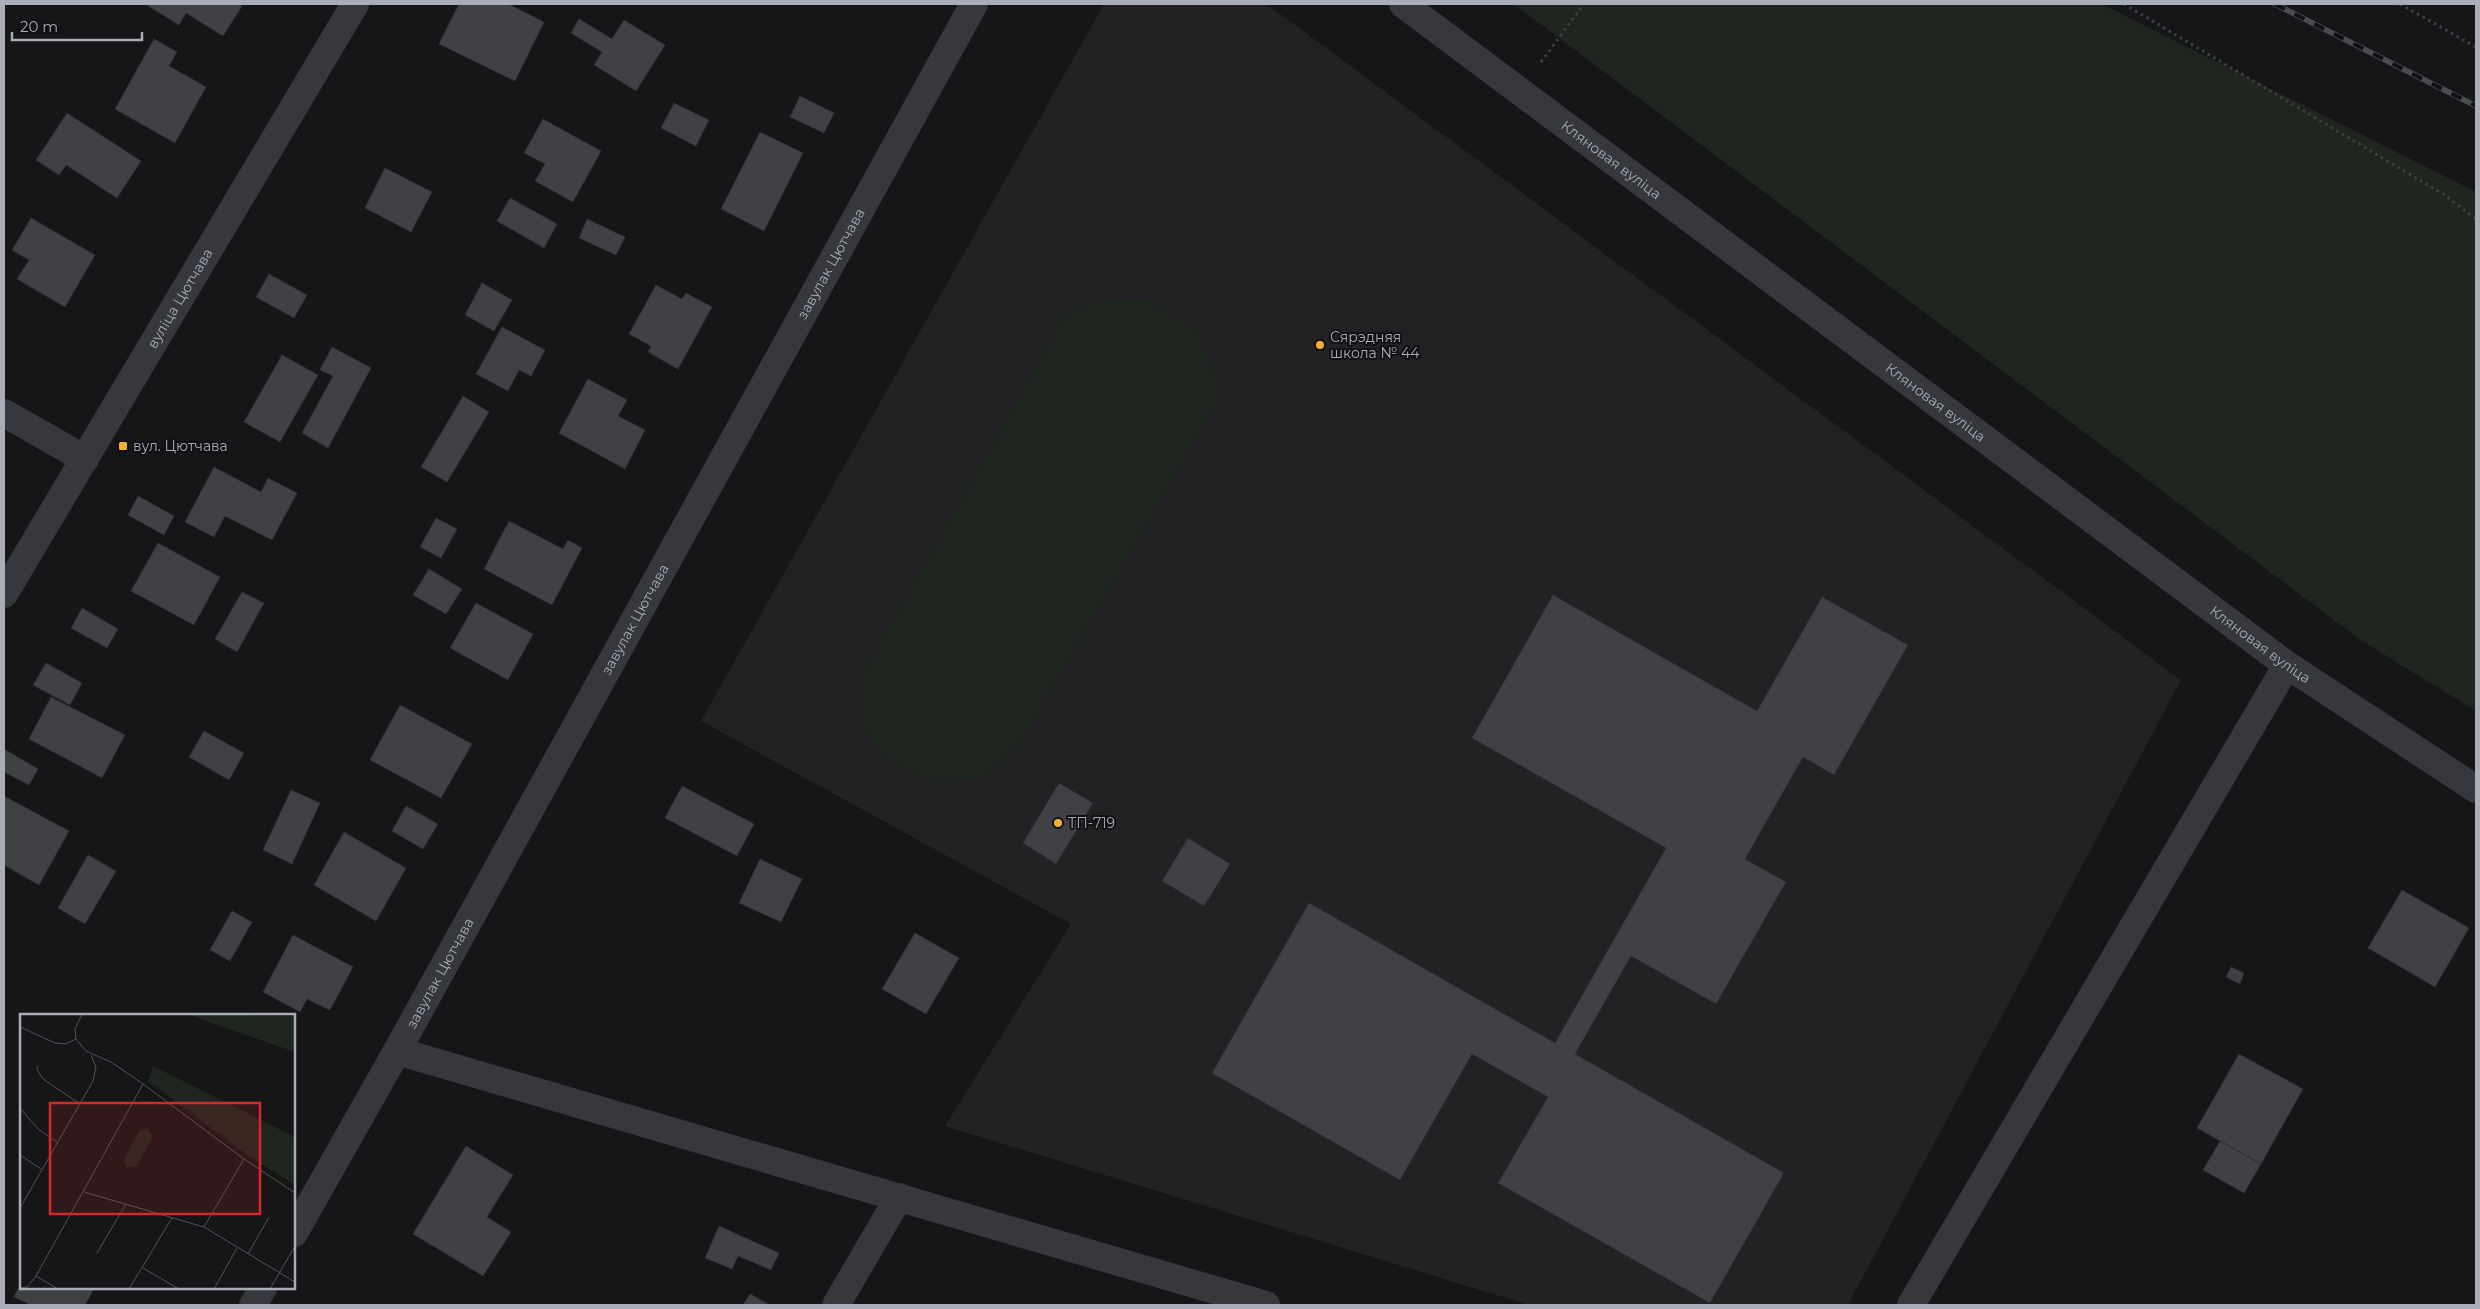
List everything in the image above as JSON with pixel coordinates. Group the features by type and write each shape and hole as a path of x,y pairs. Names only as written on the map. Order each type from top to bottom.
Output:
{"street":[{"name":"завулак Цютчава","path":"295,1231 397,1051 974,4"},
{"name":"Кляновая вуліца","path":"1403,4 2287,665 2476,789"},
{"name":"вуліца Цютчава","path":"4,594 351,5"},
{"path":"4,413 84,459"},
{"path":"1911,1305 2287,665"},
{"path":"397,1051 1266,1305"},
{"path":"836,1305 899,1197"},
{"path":"253,1305 262,1289"}],"path":[{"path":"1520,91 1584,4"},
{"path":"2124,4 2443,194 2476,219"},
{"path":"2400,4 2476,47"}],"shaded area":[{"name":"Сярэдняя школа № 44","path":"1104,4 1264,4 1276,11 2181,680 1848,1305 1529,1305 945,1126 1071,924 701,721"},
{"path":"1514,4 2102,4 2476,192 2476,711 2359,639"},
{"path":"1101,299 1147,300 1199,331 1212,364 1219,399 1023,740 986,777 944,782 905,769 877,750 862,720 863,673 1065,315"}],"building":[{"path":"145,4 238,4 242,6 223,36 186,13 179,25"},
{"path":"459,4 508,4 544,22 515,81 439,44"},
{"path":"579,19 612,39 624,20 665,45 636,91 594,65 602,52 571,33"},
{"path":"154,39 177,52 169,66 206,87 175,143 115,109"},
{"path":"800,96 834,113 824,133 790,117"},
{"path":"674,103 709,120 696,146 661,128"},
{"path":"67,113 141,161 117,198 66,165 59,175 36,160"},
{"path":"543,119 601,151 573,202 535,181 545,164 524,153"},
{"path":"760,132 803,153 764,231 721,209"},
{"path":"385,168 432,192 411,232 365,208"},
{"path":"510,198 557,224 544,248 497,221"},
{"path":"31,218 95,255 65,307 17,279 29,260 12,250"},
{"path":"587,219 625,237 616,255 579,238"},
{"path":"269,274 307,295 294,318 256,297"},
{"path":"482,283 512,300 494,331 465,315"},
{"path":"656,285 682,299 686,293 712,307 678,369 648,352 651,346 629,334"},
{"path":"502,327 545,350 531,376 519,370 508,391 476,374"},
{"path":"332,347 371,368 328,448 302,433 333,376 320,370"},
{"path":"282,355 318,375 280,442 244,422"},
{"path":"588,379 627,400 618,416 645,430 625,469 559,433"},
{"path":"463,396 489,412 447,482 421,467"},
{"path":"214,467 261,492 268,478 297,493 272,540 225,516 214,537 185,522"},
{"path":"138,496 174,516 164,535 128,515"},
{"path":"436,518 457,529 441,558 420,547"},
{"path":"509,521 563,549 568,540 582,548 552,605 484,569"},
{"path":"158,543 220,577 194,625 131,591"},
{"path":"429,569 462,589 446,614 413,595"},
{"path":"242,592 264,603 237,652 215,639"},
{"path":"1553,595 1757,711 1822,597 1908,645 1834,775 1803,757 1745,859 1786,882 1716,1004 1631,956 1575,1054 1784,1173 1710,1303 1498,1183 1548,1097 1472,1054 1400,1180 1212,1073 1309,903 1555,1043 1666,848 1472,738"},
{"path":"476,603 533,634 508,680 450,648"},
{"path":"82,608 118,629 107,648 71,628"},
{"path":"46,663 82,683 70,705 33,685"},
{"path":"51,697 125,735 102,778 29,739"},
{"path":"400,705 472,744 441,798 370,760"},
{"path":"204,731 244,753 229,780 189,757"},
{"path":"4,749 38,769 29,785 4,772"},
{"name":"ТП-719","path":"1059,783 1093,803 1056,864 1023,843"},
{"path":"682,786 754,824 737,856 665,818"},
{"path":"291,790 320,803 292,864 263,850"},
{"path":"4,796 69,831 39,885 4,865"},
{"path":"406,806 438,824 423,849 392,831"},
{"path":"344,832 406,868 376,921 314,885"},
{"path":"1188,838 1230,864 1204,906 1162,881"},
{"path":"88,855 116,871 85,924 58,908"},
{"path":"760,859 802,879 781,922 739,903"},
{"path":"2402,890 2469,928 2435,987 2368,948"},
{"path":"232,911 252,922 230,961 210,950"},
{"path":"915,933 959,958 926,1014 882,989"},
{"path":"293,935 353,967 330,1010 307,999 300,1012 263,992"},
{"path":"2231,967 2244,973 2240,984 2226,977"},
{"path":"2239,1054 2303,1089 2261,1164 2197,1128"},
{"path":"2220,1141 2261,1164 2244,1193 2203,1170"},
{"path":"466,1146 513,1175 487,1217 511,1232 483,1276 413,1234"},
{"path":"719,1226 779,1253 771,1270 738,1256 732,1269 705,1258"},
{"path":"20,1285 20,1289 94,1289 85,1305 31,1305 14,1297"},
{"path":"750,1294 770,1305 743,1305"}],"railway":[{"path":"2275,4 2476,106"}],"place":[{"name":"Сярэдняя школа № 44","path":"1320,345"},
{"name":"вул. Цютчава","path":"123,446"},
{"name":"ТП-719","path":"1058,823"}]}
